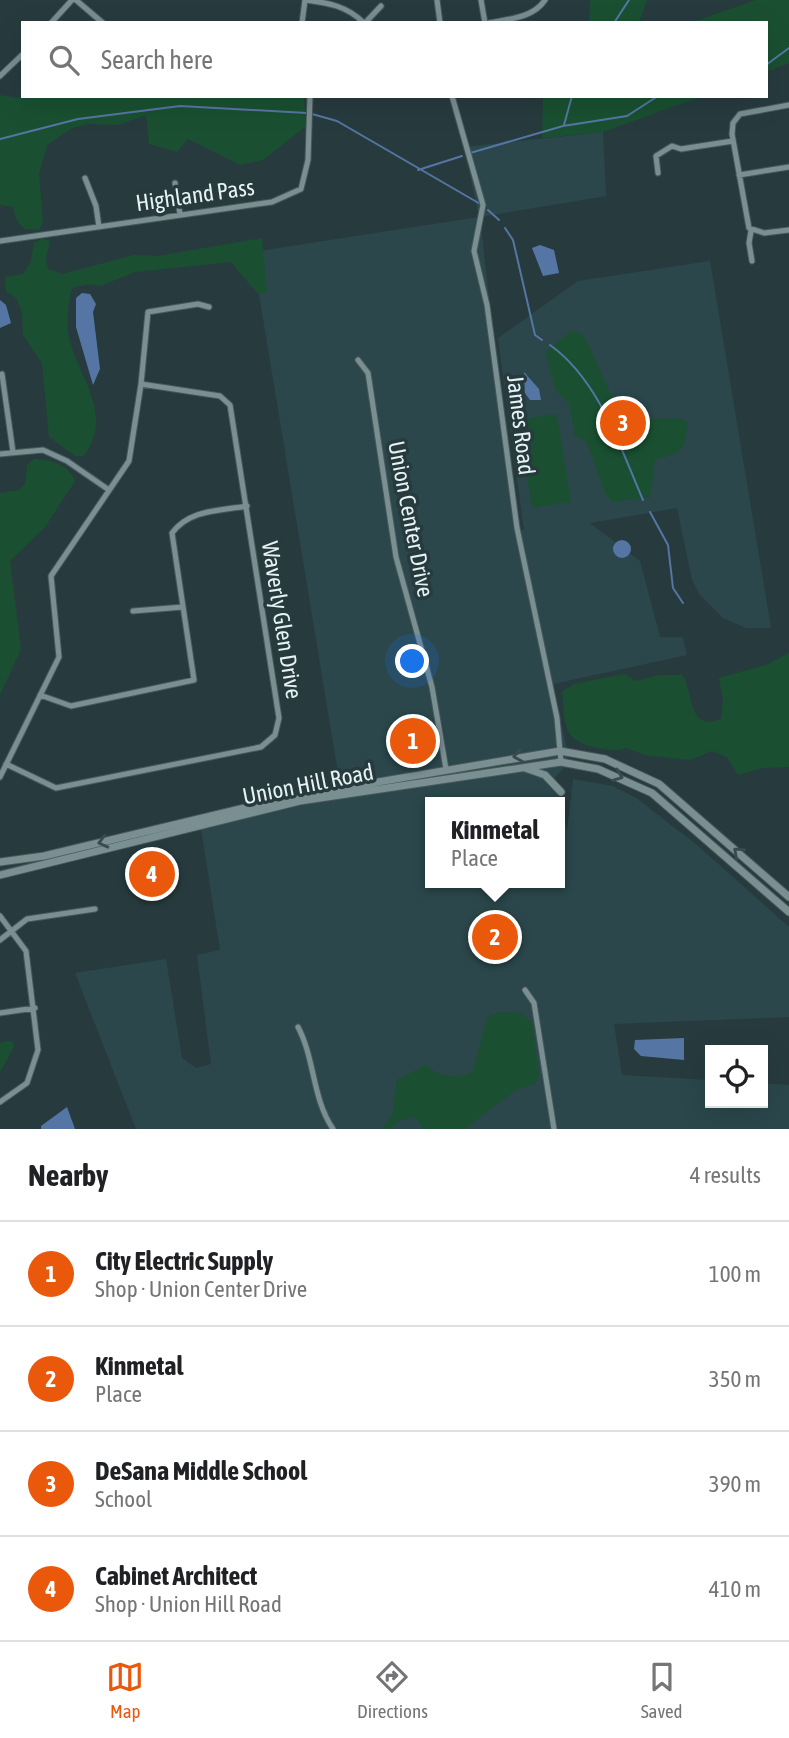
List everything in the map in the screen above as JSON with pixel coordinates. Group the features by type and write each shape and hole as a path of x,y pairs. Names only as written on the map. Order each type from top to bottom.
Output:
{"street":[{"path":"53,21 74,0 100,21"},
{"path":"302,21 305,0 332,3 354,13 363,21"},
{"path":"437,0 440,21"},
{"path":"481,0 486,21"},
{"path":"500,21 519,18 539,8 545,0"},
{"path":"367,21 381,6"},
{"path":"0,76 21,56"},
{"name":"Highland Pass","path":"0,241 272,202 301,189 308,160 310,98"},
{"name":"James Road","path":"453,98 483,205 474,250 487,305 519,539 557,718 561,762"},
{"path":"751,261 751,231 733,141 733,122 740,114 789,106"},
{"path":"658,173 656,156 672,146 681,149 733,141"},
{"path":"739,175 789,167"},
{"path":"85,178 96,206 99,227"},
{"path":"175,183 180,214"},
{"path":"751,231 764,233 789,229"},
{"path":"0,777 59,657 51,576 129,461 141,384 148,312 198,304 209,307"},
{"name":"Union Center Drive","path":"358,360 368,373 396,557 432,687 446,769"},
{"path":"2,374 13,452"},
{"name":"Waverly Glen Drive","path":"6,764 55,788 261,747 275,735 279,718 230,405 220,396 141,384"},
{"path":"0,454 43,450 67,461 109,490"},
{"path":"40,695 71,706 194,680 172,533 181,520 195,514 247,506"},
{"path":"133,611 183,607"},
{"name":"Union Hill Road","path":"0,862 44,856 290,797 560,751 605,760 659,784 789,897"},
{"name":"Union Hill Road","path":"0,875 306,800 561,762 610,773 652,793 789,912"},
{"path":"521,766 545,775 561,792"},
{"path":"0,940 27,919 95,909"},
{"path":"0,916 26,951 38,1050 34,1067 18,1091 0,1102"},
{"path":"525,990 534,1003 554,1129"},
{"path":"0,1013 35,1008"},
{"path":"298,1027 308,1045 322,1108 333,1129"}],"shaded area":[{"path":"603,132 606,196 480,217 515,531 524,530 498,338 578,281 710,261 771,628 746,628 723,618 700,595 692,580 677,508 590,523 640,561 660,637 683,637 687,655 553,684 568,755 566,766 555,777 559,797 425,797 425,888 565,888 565,822 567,831 573,779 613,786 636,798 697,845 789,927 789,1017 614,1024 622,1075 705,1080 705,1108 768,1108 768,1083 789,1085 789,1129 136,1129 75,973 166,959 182,1058 196,1068 211,1064 197,955 220,950 201,828 342,796 252,252 479,217 464,147"}],"green space":[{"path":"590,0 647,0 640,21 589,21"},
{"path":"756,0 789,0 789,63 768,71 768,21 696,21"},
{"path":"0,95 17,98 304,98 306,126 263,160 240,165 188,139 177,152 149,144 146,115 119,125 89,124 72,128 47,145 39,175 43,222 39,230 25,229 17,221 13,207 0,205"},
{"path":"543,98 697,98 603,132 542,138"},
{"path":"262,238 267,293 257,293 231,262 135,272 101,286 90,284 72,288 68,332 91,394 96,424 93,440 84,456 75,456 49,437 42,363 23,335 22,312 16,298 6,291 5,277 23,274 30,264 34,243 42,239 50,241 46,258 48,269 62,274 134,255 158,256"},
{"path":"573,330 582,334 587,342 616,405 637,408 651,419 682,418 688,424 684,445 677,453 655,460 650,497 612,502 605,493 586,441 575,436 569,403 556,391 545,352"},
{"path":"557,414 571,502 532,508 518,420"},
{"path":"34,459 58,464 72,475 75,481 45,527 10,561 21,649 0,695 0,493 18,490 25,484 27,465"},
{"path":"789,653 789,767 762,768 738,775 727,757 712,751 690,760 645,755 626,748 607,750 583,744 570,734 567,728 562,692 574,684 624,674 636,681 659,675 682,675 696,715 710,722 721,719 723,701 719,678 766,665"},
{"path":"500,1012 521,1013 532,1023 539,1075 535,1084 516,1090 465,1129 424,1129 414,1117 399,1121 390,1129 382,1129 392,1116 397,1080 426,1065 448,1076 472,1072 488,1016"},
{"path":"13,1042 14,1047 0,1072 0,1043"}],"water":[{"path":"540,245 554,250 559,273 543,276 532,248"},
{"path":"82,293 90,294 96,304 93,312 100,369 93,385 76,327 76,298"},
{"path":"0,300 6,305 11,323 0,328"},
{"path":"524,372 539,389 541,400 530,400 525,393"},
{"path":"622,540 628,543 631,549 628,555 622,558 616,555 613,549 616,543"},
{"path":"684,1038 684,1060 641,1056 634,1049 635,1040"},
{"path":"67,1107 75,1129 41,1129 41,1126"}],"waterway":[{"path":"615,21 629,0"},
{"path":"768,64 789,48"},
{"path":"564,125 571,98"},
{"path":"470,153 563,126 627,116 655,98"},
{"path":"0,139 78,119 180,106 307,113"},
{"path":"312,114 337,121 482,205"},
{"path":"418,170 462,156"},
{"path":"488,210 499,220"},
{"path":"505,228 513,240 535,335 542,340"},
{"path":"550,345 567,360 595,395 643,500"},
{"path":"650,512 668,545 673,588 683,603"}],"place":[{"name":"DeSana Middle School","path":"623,423"},
{"name":"City Electric Supply","path":"413,741"},
{"name":"Cabinet Architect","path":"152,874"},
{"name":"Kinmetal","path":"495,937"}]}
